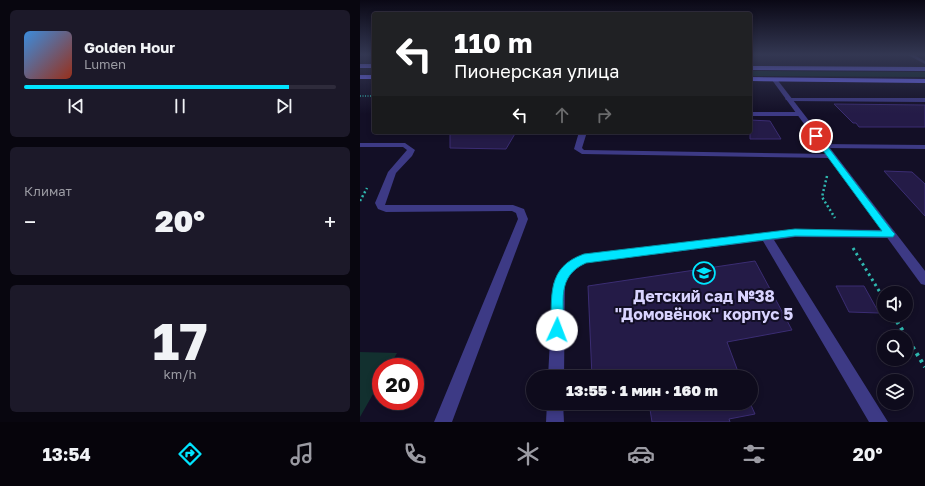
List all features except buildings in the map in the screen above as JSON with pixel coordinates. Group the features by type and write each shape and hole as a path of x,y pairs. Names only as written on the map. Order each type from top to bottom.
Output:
{"main road":[{"path":"360,77 372,77"},
{"path":"752,79 925,81"}],"street":[{"path":"774,79 925,280"},
{"path":"788,99 925,100"},
{"path":"752,114 800,114"},
{"path":"582,134 578,149 582,152 831,156"},
{"path":"360,145 405,145 411,150 392,172 380,203 381,207 386,209 512,208 520,211 522,219 443,422"},
{"path":"824,146 925,147"},
{"path":"556,370 559,284 563,274 574,263 584,259 795,233 890,234"},
{"path":"766,236 879,422"},
{"path":"555,410 555,422"}],"path":[{"path":"360,96 372,96"},
{"path":"814,156 828,177 822,197 877,288"},
{"path":"897,322 925,368"}],"green space":[{"path":"752,75 925,75 925,77 752,76"},
{"path":"360,352 397,353 394,358 372,358 372,396 360,417"}],"place":[{"name":"Детский сад №38 \"Домовёнок\" корпус 5","path":"704,273"}],"route":[{"path":"557,330 559,284 563,274 574,263 584,259 795,233 890,234 816,136"}]}
